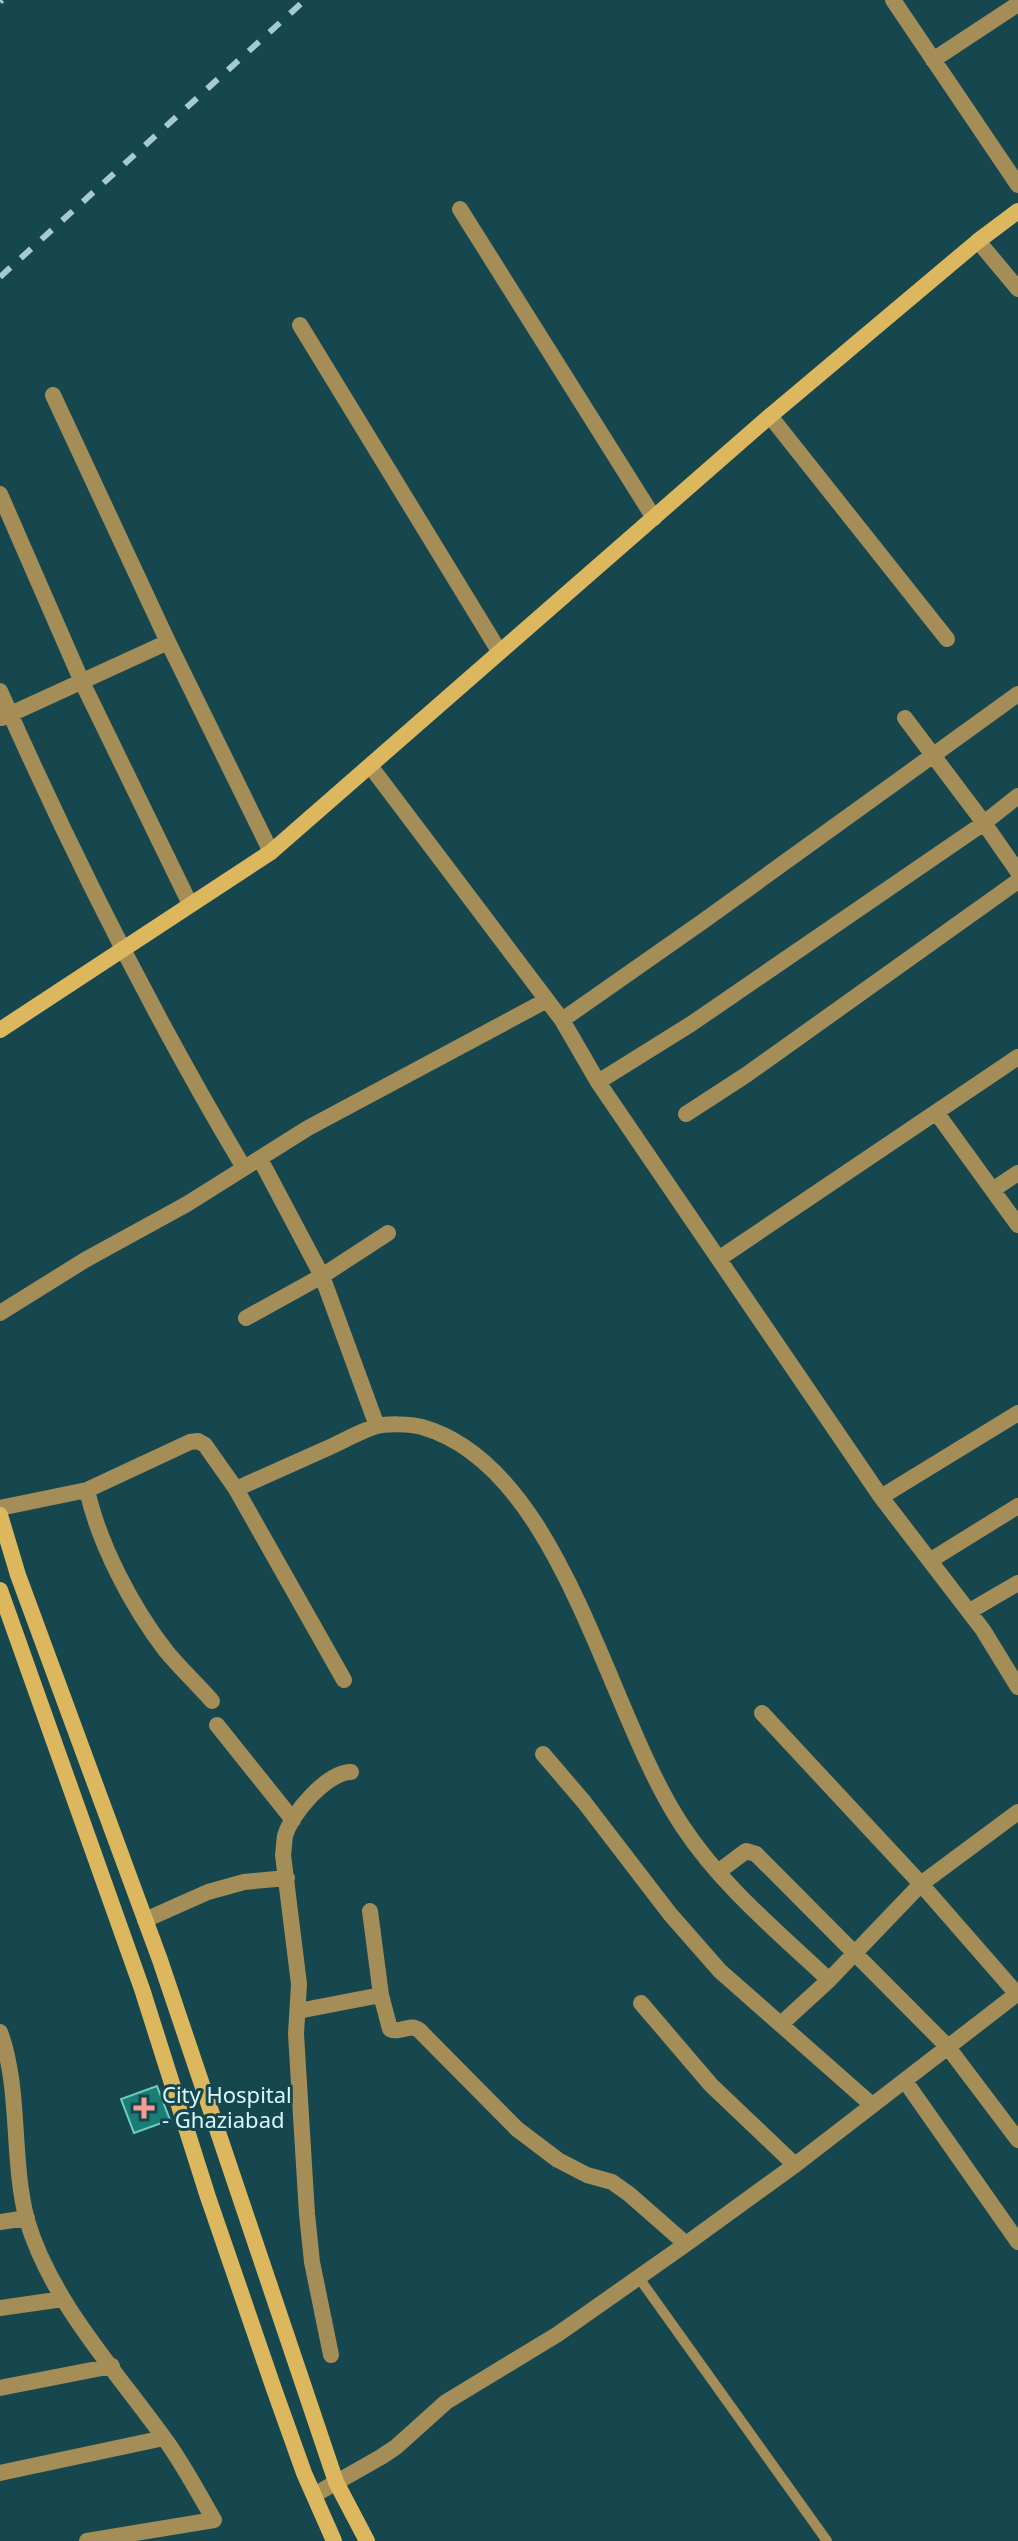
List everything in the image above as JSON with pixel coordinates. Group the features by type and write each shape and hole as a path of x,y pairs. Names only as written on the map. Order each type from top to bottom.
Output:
{"main road":[{"path":"0,1030 271,852 770,416 1018,211"},
{"path":"0,1515 18,1575 145,1920 336,2482 367,2541"},
{"path":"0,1590 142,1989 274,2389 334,2541"}],"street":[{"path":"893,0 1018,185"},
{"path":"933,60 1018,4"},
{"path":"460,209 654,518"},
{"path":"978,241 1018,289"},
{"path":"300,325 499,651"},
{"path":"53,395 168,642 271,852"},
{"path":"770,416 947,639"},
{"path":"0,494 82,682 190,904"},
{"path":"5,717 168,642"},
{"path":"0,691 5,717 122,948 192,1080 244,1168"},
{"path":"562,1020 1018,694"},
{"path":"905,718 1018,872"},
{"path":"371,767 562,1020 598,1082 881,1497 970,1611 1018,1687"},
{"path":"598,1082 691,1024 984,823 1018,796"},
{"path":"686,1114 746,1075 1018,881"},
{"path":"0,1313 85,1260 187,1204 308,1128 547,1000"},
{"path":"720,1258 1018,1057"},
{"path":"936,1112 1018,1225"},
{"path":"260,1159 322,1276 377,1426"},
{"path":"994,1189 1018,1173"},
{"path":"246,1318 322,1276 388,1233"},
{"path":"881,1497 1018,1413"},
{"path":"236,1489 377,1426 420,1426 456,1441 497,1472 531,1515 566,1576 648,1764 682,1827 718,1872 829,1980"},
{"path":"0,1508 87,1490 198,1441 211,1451 236,1489 344,1680"},
{"path":"87,1490 92,1512 135,1605 166,1651 212,1701"},
{"path":"931,1560 1018,1506"},
{"path":"970,1611 1018,1583"},
{"path":"314,2495 396,2447 446,2402 558,2334 639,2278 795,2165 947,2046 1016,2000 921,1884 762,1713"},
{"path":"217,1725 293,1820"},
{"path":"543,1754 670,1914 720,1971 872,2105"},
{"path":"331,2355 312,2262 307,2214 296,2034 299,1984 283,1855 285,1835 293,1820 324,1784 336,1775 351,1772"},
{"path":"781,2024 829,1980 921,1884 1018,1812"},
{"path":"718,1872 740,1854 751,1851 947,2046 1018,2140"},
{"path":"145,1920 208,1892 244,1882 287,1878"},
{"path":"370,1911 381,1995 390,2029 415,2027 517,2129 558,2160 587,2175 612,2182 686,2244"},
{"path":"298,2011 381,1995"},
{"path":"641,2003 711,2085 795,2165"},
{"path":"1,2038 10,2080 8,2137 27,2218 40,2254 63,2299 164,2438 214,2520 87,2541"},
{"path":"905,2081 1018,2242"},
{"path":"0,2222 27,2218"},
{"path":"0,2308 63,2299"},
{"path":"0,2388 112,2366"},
{"path":"0,2473 164,2438"}],"lane":[{"path":"639,2278 827,2541"}],"building":[{"path":"157,2086 170,2120 134,2133 121,2099"}],"railway":[{"path":"0,277 305,0"}],"place":[{"name":"City Hospital - Ghaziabad","path":"144,2108"}]}
